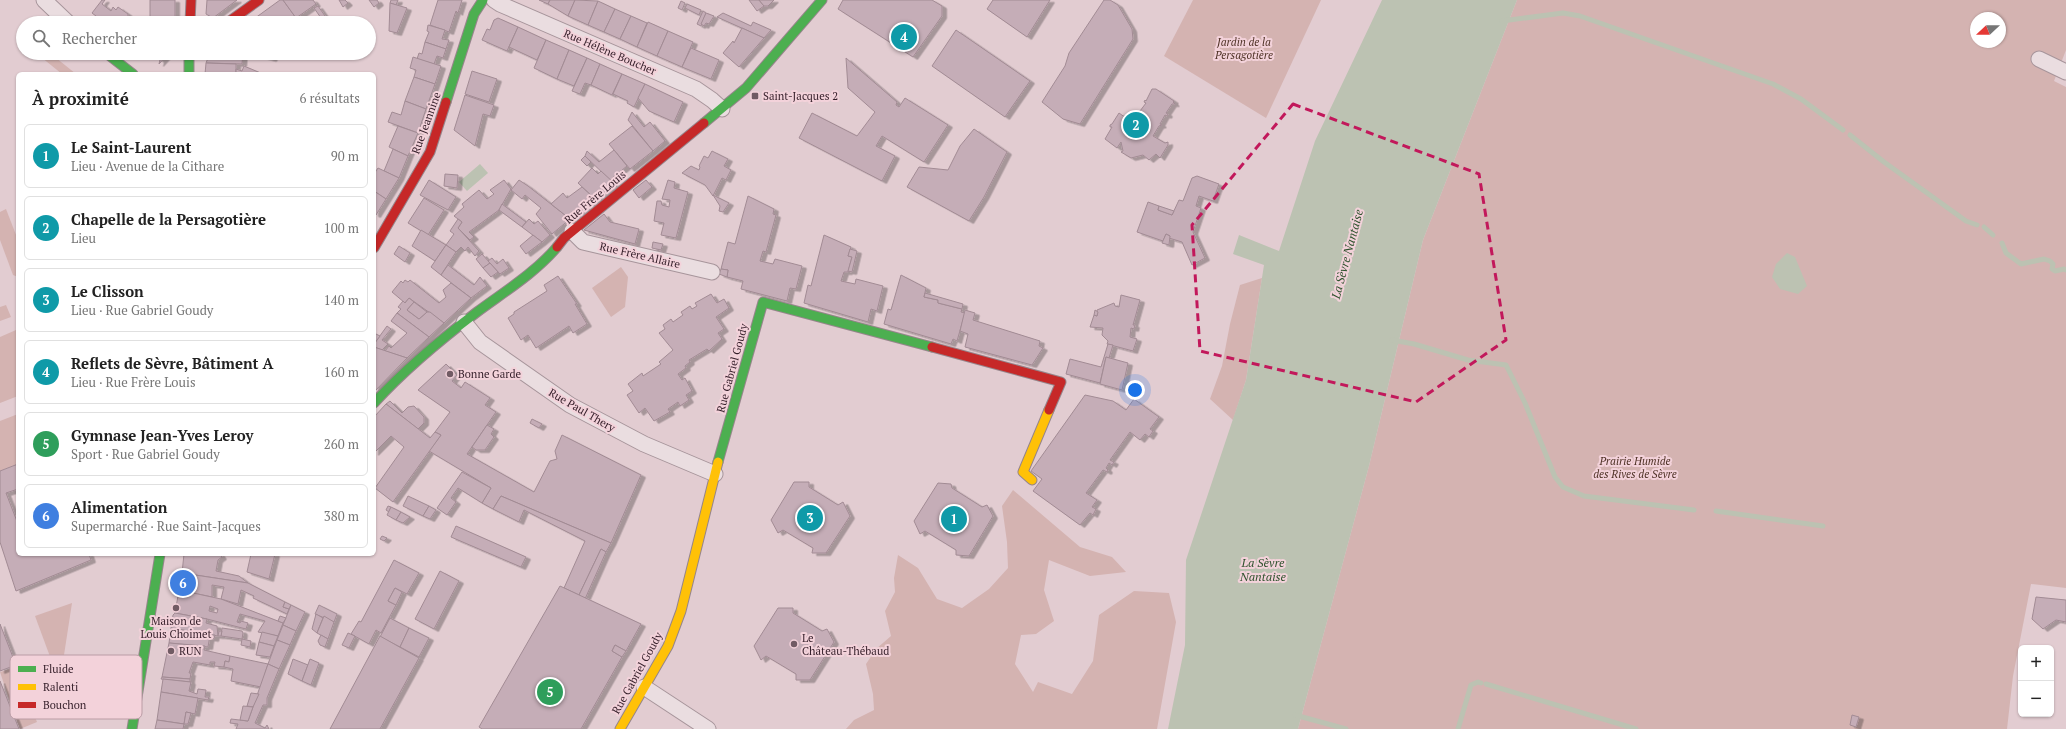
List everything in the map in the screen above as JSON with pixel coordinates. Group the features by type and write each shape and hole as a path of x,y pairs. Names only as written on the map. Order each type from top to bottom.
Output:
{"street":[{"path":"44,0 61,16"},
{"path":"190,0 190,16"},
{"path":"237,16 259,0"},
{"name":"Rue Jeannine","path":"376,245 430,152 474,14 483,0"},
{"name":"Rue Hélène Boucher","path":"494,0 696,89 722,109"},
{"name":"Rue Frère Louis","path":"376,401 398,378 464,322 545,261 564,238 572,231 746,88 822,0"},
{"path":"2039,59 2066,72"},
{"path":"113,60 125,71"},
{"path":"189,60 189,72"},
{"name":"Rue Frère Allaire","path":"572,231 584,242 712,272"},
{"name":"Rue Gabriel Goudy","path":"620,729 668,646 679,617 715,474 763,302 1061,382 1023,472 1032,480"},
{"name":"Rue Paul Thery","path":"464,322 480,342 570,405 644,444 715,474"},
{"path":"142,666 160,556"},
{"path":"644,687 708,729"},
{"path":"132,729 134,719"}],"highlighted area":[{"path":"1293,104 1479,174 1506,340 1416,402 1200,351 1192,225"}],"green space":[{"name":"Jardin de la Persagotière","path":"1193,0 1321,0 1266,118 1164,56"},
{"name":"Prairie Humide des Rives de Sèvre","path":"1517,0 2066,0 2066,50 2054,81 2066,87 2066,588 2031,584 2018,645 2007,729 1298,729 1369,466 1423,240"},
{"path":"45,60 59,60 74,72 60,72"},
{"path":"6,209 16,235 16,276 13,275 0,240 0,212"},
{"path":"621,267 628,277 625,307 611,317 592,288"},
{"path":"1262,278 1246,380 1233,420 1210,399 1222,366 1230,324 1240,285"},
{"path":"6,305 11,317 0,321 0,307"},
{"path":"16,330 16,397 0,403 0,337"},
{"path":"16,415 16,465 0,471 0,421"},
{"path":"1013,490 1080,547 1112,557 1126,572 1090,576 1049,560 1044,590 1054,621 1036,634 1021,635 1015,664 1033,692 1038,682 1072,694 1093,661 1099,615 1134,591 1169,593 1176,622 1157,729 846,729 854,720 874,710 873,694 866,664 876,649 891,636 885,611 895,592 894,578 898,555 918,568 937,599 962,608 989,589 1008,568 1007,542 1002,506"},
{"path":"72,603 64,655 49,655 35,616"},
{"path":"10,669 10,702 0,672"},
{"path":"16,719 36,719 37,722 20,729"}],"water":[{"name":"La Sèvre Nantaise","path":"1382,0 1517,0 1423,240 1369,466 1298,729 1168,729 1185,645 1186,560 1246,380 1264,265 1233,254 1239,235 1279,251 1315,141"},
{"path":"480,164 488,173 467,191 459,182"},
{"path":"1787,253 1795,257 1807,286 1798,294 1780,289 1772,277 1776,264"}],"building":[{"path":"102,0 105,0 102,4 111,11 113,7 116,10 118,7 128,14 128,16 96,16 92,13"},
{"path":"150,0 175,0 175,16 150,16"},
{"path":"207,0 237,0 216,16 210,16 206,14"},
{"path":"280,0 283,0 295,16 258,16"},
{"path":"283,0 313,0 316,4 299,16 295,16"},
{"path":"339,0 345,0 348,3 343,7"},
{"path":"369,0 377,0 379,3 374,7"},
{"path":"391,0 398,0 396,5 390,3"},
{"path":"438,0 462,0 458,13 456,11 449,32 430,25"},
{"path":"539,0 550,0 548,4"},
{"path":"550,0 575,0 568,16 548,4"},
{"path":"575,0 598,1 588,25 568,16"},
{"path":"749,0 759,0 764,6 757,11"},
{"path":"759,0 774,0 768,6 764,6"},
{"path":"843,0 932,0 942,6 942,16 913,57 838,9"},
{"path":"993,0 1050,0 1027,37 987,9"},
{"path":"1104,0 1110,0 1118,5 1132,29 1133,39 1080,124 1063,119 1042,102 1065,66 1069,53"},
{"path":"598,1 615,9 604,32 588,25"},
{"path":"681,1 685,3 682,10 678,8"},
{"path":"390,3 407,8 397,33 389,31"},
{"path":"687,4 701,10 699,15 685,8"},
{"path":"318,6 325,16 320,16 314,8"},
{"path":"615,9 631,16 620,39 604,32"},
{"path":"703,11 706,13 701,26 697,24"},
{"path":"706,13 714,16 709,24 706,23 704,26 701,24"},
{"path":"723,13 751,26 753,22 771,30 764,38 717,17"},
{"path":"631,16 647,23 637,47 620,39"},
{"path":"498,18 518,27 507,51 482,40 487,29 490,30 494,20"},
{"path":"648,22 668,31 657,56 637,47"},
{"path":"428,25 445,30 442,39 449,40 446,49 425,42 429,32 427,31"},
{"path":"518,27 546,40 537,60 509,47"},
{"path":"742,28 764,38 739,67 723,53 733,41 734,43"},
{"path":"956,30 1030,81 1005,117 932,66"},
{"path":"668,31 693,42 682,67 657,56"},
{"path":"546,40 569,50 557,79 534,68"},
{"path":"425,42 446,49 443,58 437,56 434,64 417,59 419,53 422,54"},
{"path":"691,48 719,60 711,79 682,67"},
{"path":"569,50 587,58 574,86 557,79"},
{"path":"413,57 441,66 435,84 414,77 416,70 410,68"},
{"path":"587,58 600,64 591,85 585,83 580,94 572,91"},
{"path":"846,58 897,102 896,105 899,107 905,98 948,125 924,162 882,136 876,146 895,156 882,181 799,138 812,113 857,136 875,112 848,88"},
{"path":"207,60 242,60 242,64 206,63"},
{"path":"206,63 236,64 236,72 205,72"},
{"path":"600,64 622,74 612,95 591,85"},
{"path":"244,66 258,72 236,72 236,69 242,71"},
{"path":"472,71 497,79 489,102 465,94"},
{"path":"622,74 645,84 634,107 627,103 628,101 613,94"},
{"path":"414,77 435,84 426,109 405,101"},
{"path":"645,84 683,102 674,122 649,111 638,98"},
{"path":"1152,89 1156,89 1174,101 1173,102 1175,104 1172,104 1166,113 1168,114 1167,116 1165,115 1160,124 1162,125 1159,126 1153,136 1165,143 1168,142 1168,145 1160,158 1156,154 1149,160 1143,155 1131,158 1121,152 1123,151 1121,142 1117,148 1105,139 1112,127 1110,127 1110,125 1119,113 1133,123 1139,114 1137,112 1140,111 1146,103 1144,102"},
{"path":"465,95 494,105 490,116 483,114 475,146 454,130"},
{"path":"405,101 426,109 418,133 388,122 392,112 401,115"},
{"path":"632,112 644,127 650,122 665,141 653,151 628,120"},
{"path":"398,126 418,133 408,156 389,147"},
{"path":"632,126 653,151 630,169 609,144"},
{"path":"974,129 1007,152 984,197 969,221 907,187 919,167 948,170 960,146"},
{"path":"393,149 408,156 399,178 384,171"},
{"path":"614,150 627,166 610,180 585,156 587,151 599,162"},
{"path":"712,151 728,159 724,166 731,170 726,180 722,178 713,196 705,185 682,173 691,166 699,170 699,166 704,156 708,158"},
{"path":"585,156 591,162 587,166 581,160"},
{"path":"378,168 399,178 386,199 376,192 376,171"},
{"path":"592,168 598,174 601,171 614,183 595,199 578,183"},
{"path":"445,174 458,175 457,188 444,186"},
{"path":"1197,176 1219,184 1213,201 1199,196 1196,206 1201,208 1193,232 1205,258 1192,265 1182,242 1169,238 1170,236 1166,234 1163,241 1137,232 1148,202 1159,206 1158,210 1172,215 1179,200 1183,201 1192,178"},
{"path":"429,180 456,197 448,210 420,195"},
{"path":"504,180 511,189 499,210 469,232 474,237 470,240 458,228 462,222 454,216 464,207 462,204 479,190 487,199 494,194 490,190"},
{"path":"519,180 570,219 552,234 536,214 541,208 525,195 522,199 511,190"},
{"path":"646,180 652,187 639,198 633,190"},
{"path":"668,180 675,182 674,188 688,192 676,238 661,235 664,223 654,221 657,201 661,201 662,205 669,207 670,200 662,199"},
{"path":"582,187 595,199 570,219 551,204 563,193 567,198"},
{"path":"376,192 386,199 376,215"},
{"path":"713,195 729,203 723,212 719,211 720,206"},
{"path":"748,196 774,209 773,214 776,215 766,252 763,251 760,261 773,264 775,259 802,266 796,289 790,288 787,301 741,289 743,281 727,277 728,270 721,269 728,242 735,244"},
{"path":"424,198 444,210 428,235 408,223"},
{"path":"502,204 526,222 522,227 499,210"},
{"path":"1159,206 1174,211 1172,215 1158,210"},
{"path":"604,214 610,222 639,229 635,244 584,230"},
{"path":"458,219 462,222 458,228 479,251 475,256 468,247 465,251 461,247 456,252 446,245 454,234 450,231"},
{"path":"529,219 534,224 538,221 550,235 542,242 522,227"},
{"path":"421,230 446,245 435,261 412,246"},
{"path":"1166,234 1170,236 1169,245 1162,243"},
{"path":"533,235 542,242 526,254 520,246"},
{"path":"824,235 851,247 848,256 852,257 848,272 844,272 841,281 855,284 856,279 883,286 877,311 871,309 868,322 804,303 808,285 811,286"},
{"path":"653,242 663,244 661,250 652,248"},
{"path":"446,245 456,252 441,275 431,267"},
{"path":"399,246 410,253 405,262 394,254"},
{"path":"850,249 857,251 852,272 848,271 852,257 848,256"},
{"path":"482,254 490,263 483,268 476,259"},
{"path":"492,258 497,264 503,259 509,268 500,274 488,261"},
{"path":"490,263 498,272 491,277 483,268"},
{"path":"448,265 474,285 480,277 487,286 471,298 441,275"},
{"path":"721,269 728,270 727,277 719,274"},
{"path":"901,275 926,288 924,297 938,300 938,303 962,309 961,312 965,313 957,341 953,339 951,344 884,324 888,309 891,310"},
{"path":"558,276 577,304 575,304 587,324 573,333 569,326 536,348 528,335 521,340 508,318 514,314 514,312 547,291 544,285"},
{"path":"405,280 408,282 410,280 439,303 446,297 443,290 451,283 471,298 444,323 409,298 405,303 392,292 401,281 403,283"},
{"path":"925,293 963,304 962,309 938,303 938,300 924,297"},
{"path":"711,294 717,303 724,299 729,308 716,317 724,329 718,333 722,339 709,351 707,349 689,360 690,362 685,366 686,368 678,374 682,380 685,378 692,391 686,395 689,400 680,406 678,402 668,409 670,412 654,421 645,408 639,413 627,395 633,391 628,384 642,373 643,376 661,364 659,362 673,350 659,333 665,329 663,325 671,319 673,322 683,315 681,312 690,306 692,309 697,306 695,303"},
{"path":"1121,295 1140,300 1133,325 1135,325 1134,329 1131,328 1130,337 1137,339 1133,351 1107,344 1108,341 1102,335 1103,328 1090,327 1094,315 1097,316 1097,310 1114,303 1115,306 1119,307"},
{"path":"409,298 414,302 407,310 419,319 427,312 430,312 444,323 429,337 397,313 401,309 398,307 403,301 405,303"},
{"path":"414,302 427,312 419,319 407,310"},
{"path":"965,310 975,313 973,320 1040,341 1039,346 1043,348 1032,365 965,347 968,334 960,331"},
{"path":"1095,310 1098,312 1097,316 1094,315"},
{"path":"397,313 429,337 407,358 385,351 389,346 391,348 407,333 391,321"},
{"path":"387,326 391,329 382,340 388,344 382,350 376,348 376,341"},
{"path":"376,334 380,336 376,341"},
{"path":"1108,344 1113,345 1109,358 1106,357 1100,383 1066,374 1070,359 1101,367"},
{"path":"376,348 407,358 376,390"},
{"path":"1106,357 1128,363 1122,390 1100,384"},
{"path":"446,364 457,375 452,381 461,388 465,382 490,398 485,405 496,412 467,454 534,492 550,461 557,459 555,451 562,435 641,475 611,543 501,496 493,509 482,503 491,488 429,451 441,435 435,432 450,412 418,390"},
{"path":"1085,395 1113,401 1126,410 1134,399 1159,417 1150,429 1153,431 1149,437 1145,434 1140,440 1130,432 1110,460 1114,462 1112,465 1109,463 1106,468 1108,470 1107,472 1103,470 1086,493 1097,500 1092,507 1096,509 1093,515 1090,513 1080,525 1033,491 1042,479 1031,471"},
{"path":"390,401 402,413 408,407 414,406 424,417 424,423 418,429 386,404"},
{"path":"386,404 430,438 435,432 441,435 393,502 376,489 376,487 404,447 391,436 376,451 376,415"},
{"path":"532,419 542,424 539,428 530,423"},
{"path":"487,425 494,429 491,434 494,437 485,450 476,450 472,447"},
{"path":"16,465 16,490 6,493 16,519 16,556 90,556 91,560 16,591 0,542 0,471"},
{"path":"462,472 491,488 482,503 458,488 451,498 456,502 447,515 437,508"},
{"path":"794,482 809,482 809,487 838,505 843,502 850,516 826,553 812,553 813,548 783,530 778,533 771,520"},
{"path":"938,483 951,484 952,488 982,507 987,505 993,516 969,556 956,555 956,550 925,531 920,534 914,521"},
{"path":"408,496 429,506 423,516 403,506"},
{"path":"501,496 611,543 606,552 601,549 579,595 564,588 585,541 524,510 519,522 493,509"},
{"path":"388,506 391,507 389,512 386,510"},
{"path":"429,506 436,510 430,519 423,516"},
{"path":"391,507 401,512 396,520 387,515"},
{"path":"401,512 410,517 403,523 396,520"},
{"path":"456,526 526,557 521,567 451,537"},
{"path":"382,536 387,538 384,541 380,539"},
{"path":"601,549 606,552 585,599 579,595"},
{"path":"184,556 221,556 218,560 216,571 239,576 248,583 182,573"},
{"path":"251,556 275,556 269,579 247,572"},
{"path":"394,560 419,573 407,594 395,588 388,601 396,605 381,633 376,630 369,644 351,634 359,621 361,622"},
{"path":"440,571 459,581 434,629 415,619"},
{"path":"182,573 248,583 285,602 283,607 289,609 287,614 253,598 254,596 241,590 238,604 221,599 224,587 212,585 212,597 179,590"},
{"path":"560,586 641,624 626,651 615,645 612,651 622,657 581,729 482,729 479,727"},
{"path":"395,588 402,592 396,605 388,601"},
{"path":"179,590 221,599 283,623 278,636 258,632 265,621 240,614 237,622 240,623 241,621 248,623 246,629 175,613","holes":["210,606 218,609 217,613 209,611"]},
{"path":"2036,597 2066,600 2066,622 2056,620 2043,629 2032,619"},
{"path":"285,602 291,605 289,609 283,607"},
{"path":"291,605 305,612 296,631 283,625"},
{"path":"319,605 337,614 334,622 315,614"},
{"name":"Le Château-Thébaud","path":"778,608 793,608 793,613 822,631 827,629 834,642 810,680 796,680 796,674 766,656 761,660 754,646"},
{"path":"175,613 207,619 206,623 217,626 218,636 171,628 173,615"},
{"path":"316,614 323,618 317,633 312,629"},
{"path":"280,616 286,618 283,623 278,621"},
{"path":"324,616 334,622 328,639 317,633"},
{"path":"390,618 409,628 400,647 380,637"},
{"path":"0,624 12,655 10,655 10,667 0,671"},
{"path":"283,625 296,631 290,645 277,640"},
{"path":"171,628 210,635 208,647 169,643"},
{"path":"222,628 242,631 242,639 221,636"},
{"path":"409,628 429,638 419,657 400,647"},
{"path":"219,631 222,631 221,636 218,636"},
{"path":"262,632 278,636 274,646 259,642"},
{"path":"348,633 355,636 349,648 342,645"},
{"path":"210,635 215,635 214,639 209,638"},
{"path":"321,635 328,639 325,647 320,645 318,641"},
{"path":"380,636 419,658 380,729 330,729"},
{"path":"242,639 251,641 250,647 241,645"},
{"path":"277,640 290,645 279,669 268,664"},
{"path":"259,642 274,646 270,657 256,655"},
{"path":"169,643 205,646 204,650 230,656 229,662 225,661 224,667 214,666 215,662 210,662 210,665 193,662 189,673 191,673 190,679 162,677"},
{"path":"615,645 626,651 622,657 612,651"},
{"path":"230,656 268,664 261,687 231,681 233,669 224,667 225,661 229,662"},
{"path":"293,659 308,665 302,681 288,674"},
{"path":"310,659 319,663 311,685 302,681"},
{"path":"268,664 279,669 267,698 267,705 263,705 255,723 265,728 267,725 269,729 236,729 238,724 230,723 231,719 248,721"},
{"path":"162,677 190,679 190,682 161,679"},
{"path":"163,679 191,682 189,691 197,694 198,689 206,690 205,697 209,697 208,700 161,692"},
{"path":"0,681 10,706 10,719 15,719 19,729 0,729"},
{"path":"161,692 198,698 195,714 186,712 184,724 157,720"},
{"path":"251,693 259,694 253,707 247,706"},
{"path":"243,706 253,707 248,721 240,720"},
{"path":"186,712 191,713 188,724 184,724"},
{"path":"1852,715 1859,717 1856,727 1850,725"},
{"path":"157,720 184,724 183,729 155,729"}],"waterway":[{"path":"1502,21 1563,13 1580,16 1773,84 1801,99 1843,130"},
{"path":"1850,135 1884,162 1966,221 1977,225"},
{"path":"1984,227 1993,235"},
{"path":"2002,243 2006,253 2021,264 2044,259 2053,264 2052,269 2055,271 2066,270"},
{"path":"1392,340 1414,344 1468,360 1506,365 1525,403 1555,477 1563,487 1584,496 1694,510"},
{"path":"1716,511 1823,526"},
{"path":"1458,729 1471,685 1478,682 1481,683"},
{"path":"1486,684 1636,729"},
{"path":"1295,715 1346,729"}],"traffic: fast":[{"path":"446,102 474,14 483,0"},
{"path":"704,123 746,88 822,0"},
{"path":"115,60 130,72"},
{"path":"189,60 189,72"},
{"path":"376,401 423,355 477,312 529,274 557,247"},
{"path":"718,462 763,302 932,347"},
{"path":"142,666 160,556"},
{"path":"132,729 134,719"}],"traffic: slow":[{"path":"1032,480 1023,472 1049,410"},
{"path":"620,729 668,646 681,611 718,462"}],"traffic: jam":[{"path":"190,16 191,0"},
{"path":"237,16 259,0"},
{"path":"376,245 430,152 446,102"},
{"path":"557,247 564,238 704,123"},
{"path":"932,347 1061,382 1049,410"}],"place":[{"name":"Reflets de Sèvre, Bâtiment A","path":"904,37"},
{"name":"Saint-Jacques 2","path":"755,96"},
{"name":"Chapelle de la Persagotière","path":"1136,125"},
{"name":"Bonne Garde","path":"450,374"},
{"name":"Le Clisson","path":"810,518"},
{"name":"Le Saint-Laurent","path":"954,519"},
{"name":"Alimentation","path":"183,583"},
{"name":"Maison de Louis Choimet","path":"176,608"},
{"name":"Le Château-Thébaud","path":"794,644"},
{"name":"RUN","path":"171,651"},
{"name":"Gymnase Jean-Yves Leroy","path":"550,692"}]}
